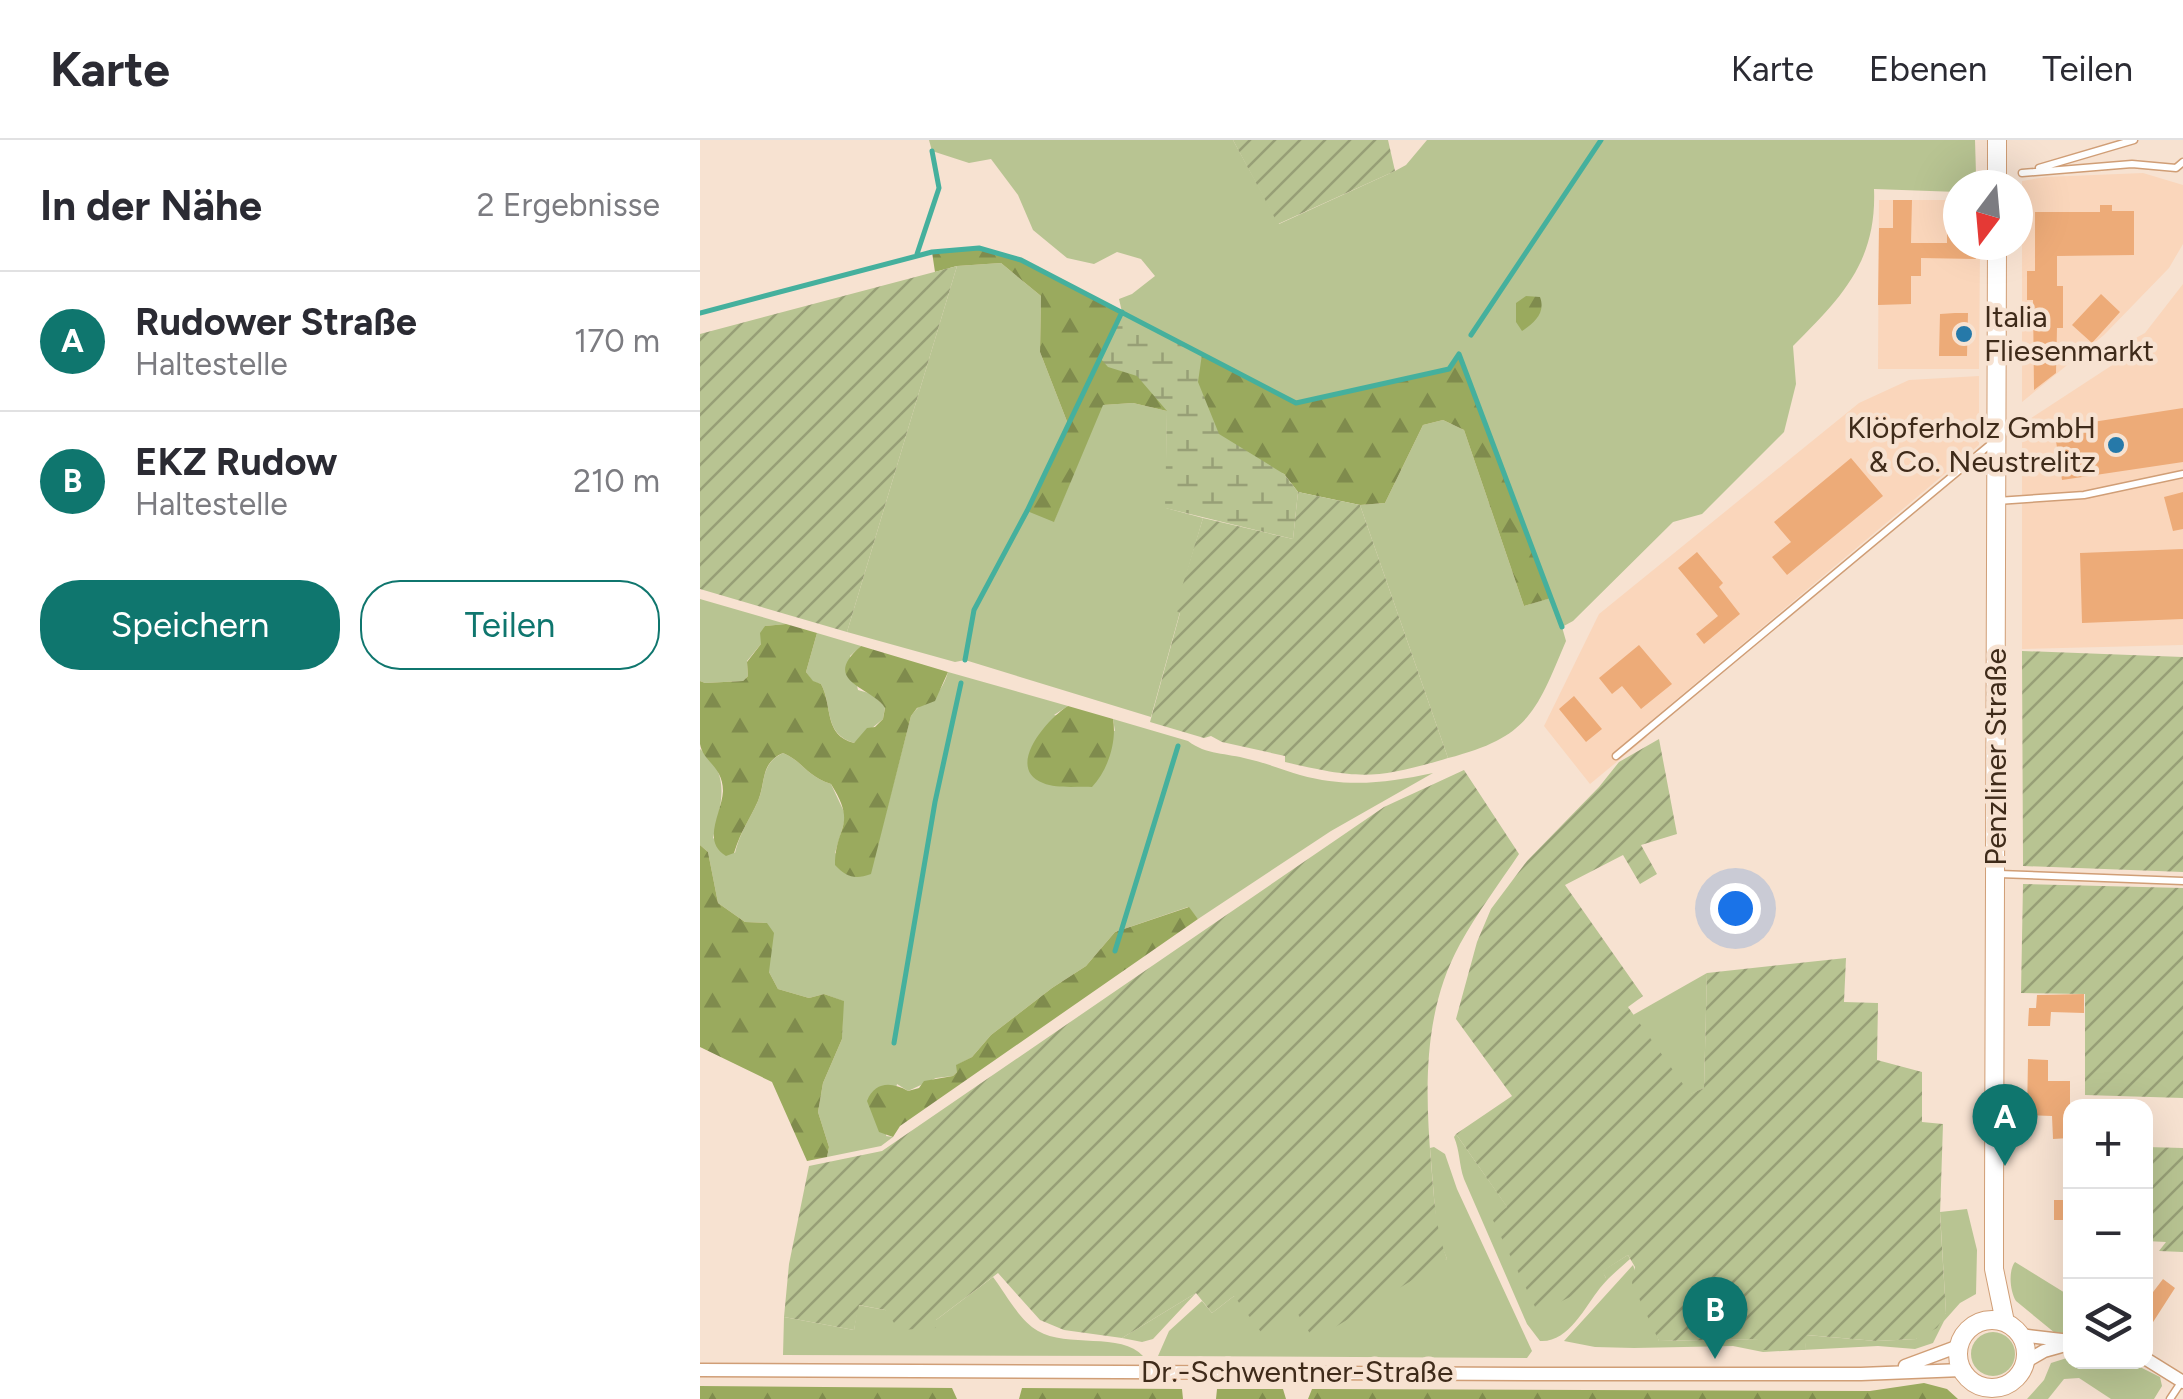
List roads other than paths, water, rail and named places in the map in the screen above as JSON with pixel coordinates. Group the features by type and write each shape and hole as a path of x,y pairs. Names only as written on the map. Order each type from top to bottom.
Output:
{"main road":[{"path":"1997,140 1997,170"},
{"name":"Penzliner Straße","path":"1997,260 1994,1269 2005,1322"},
{"name":"Penzliner Straße","path":"1978,1322 1994,1269"},
{"path":"1978,1322 2005,1322 2020,1335 2026,1348 2025,1362 2004,1392 1998,1388 1980,1392 1962,1370 1958,1346 1967,1330 1978,1322"}],"street":[{"path":"2020,1335 2063,1341"},
{"path":"2025,1362 2063,1344"},
{"name":"Dr.-Schwentner-Straße","path":"1894,1370 1958,1346"},
{"path":"2153,1364 2182,1382"},
{"name":"Dr.-Schwentner-Straße","path":"700,1370 1543,1374 1862,1374 1962,1370"}],"lane":[{"path":"2032,170 2134,140"},
{"path":"2033,172 2132,164 2181,167"},
{"path":"1616,756 1996,439"},
{"path":"1996,501 2084,494 2183,474"},
{"path":"1995,874 2183,881"},
{"path":"2170,1399 2182,1382"}],"waterway":[{"path":"1471,335 1601,140"},
{"path":"917,254 939,188 932,151"},
{"path":"700,313 932,252 979,248 1021,260 1296,403 1449,369 1459,354"},
{"path":"965,660 974,610 1027,511 1122,312"},
{"path":"1459,354 1562,627"},
{"path":"894,1043 935,802 961,683"},
{"path":"1115,951 1178,746"}],"place":[{"name":"Italia Fliesenmarkt","path":"1964,334"},
{"name":"Klöpferholz GmbH & Co. Neustrelitz","path":"2116,445"},
{"name":"Rudower Straße","path":"2005,1166"},
{"name":"EKZ Rudow","path":"1715,1359"}]}
